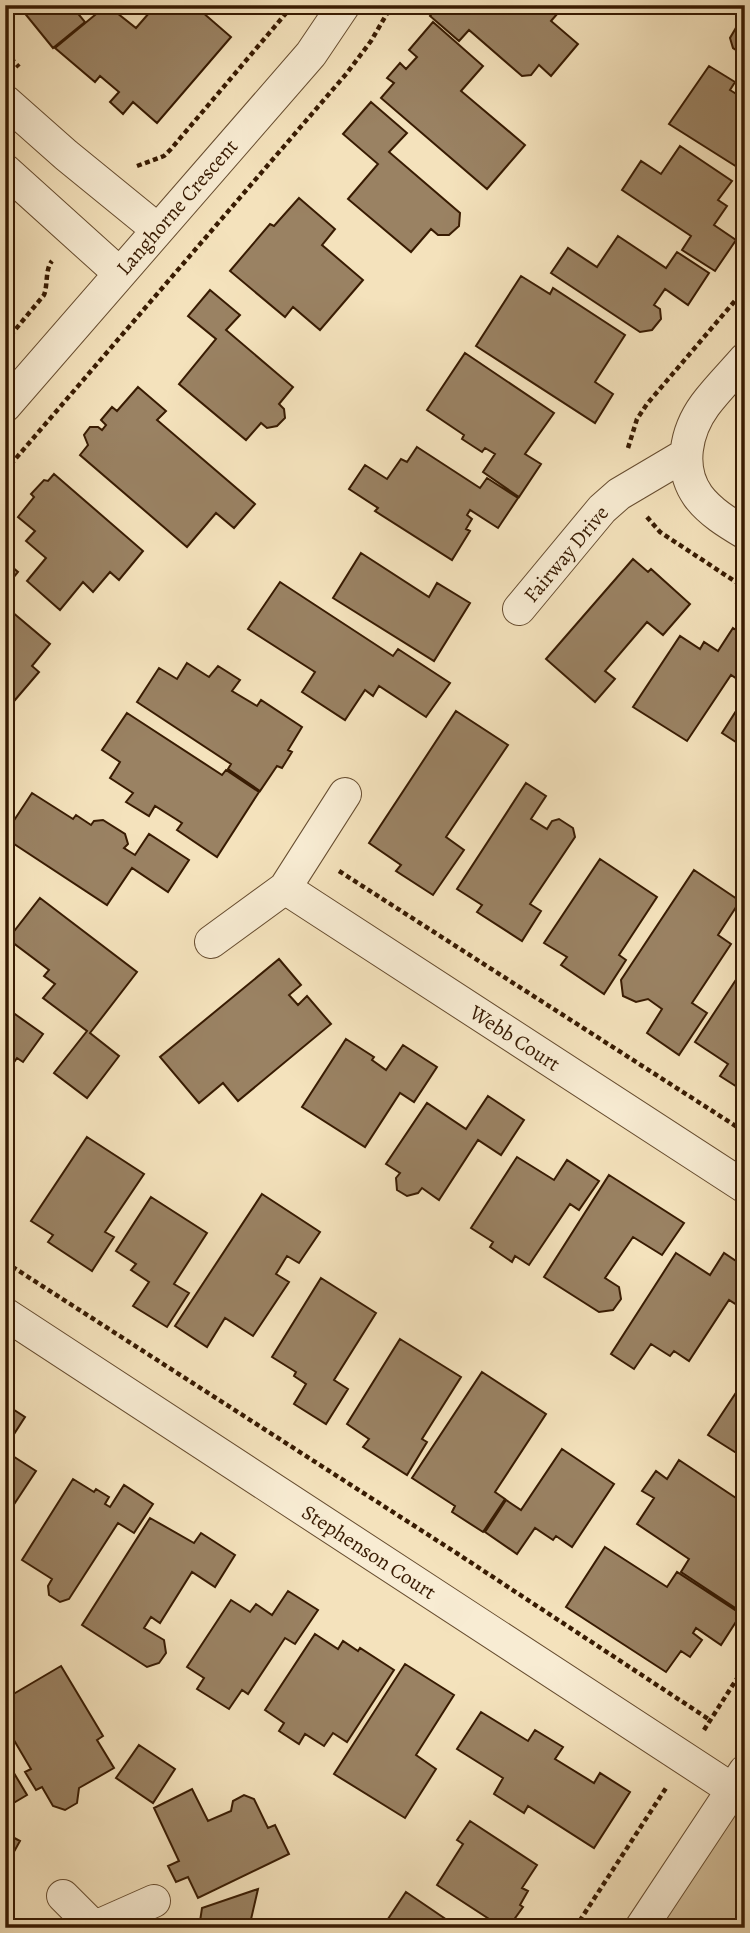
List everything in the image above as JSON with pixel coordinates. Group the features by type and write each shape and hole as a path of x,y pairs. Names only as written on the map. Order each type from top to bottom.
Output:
{"street":[{"name":"Langhorne Crescent","path":"5,406 311,54 344,5"},
{"path":"5,101 158,230"},
{"path":"5,170 119,273"},
{"path":"745,359 705,405 692,428 685,455 690,478 698,496 717,515 745,533"},
{"name":"Fairway Drive","path":"519,609 602,509 619,494 685,455"},
{"path":"211,942 285,888 345,794"},
{"name":"Webb Court","path":"285,888 745,1187"},
{"name":"Stephenson Court","path":"5,1314 739,1780"},
{"path":"641,1928 739,1780"},
{"path":"63,1896 93,1927 154,1901"}],"path":[{"path":"133,167 164,156 171,149 293,5"},
{"path":"5,471 347,73 371,41 392,5"},
{"path":"5,342 44,295 48,265 54,258"},
{"path":"628,459 627,448 637,419 647,404 745,289"},
{"path":"745,435 745,442"},
{"path":"644,514 660,532 745,588"},
{"path":"309,851 745,1132"},
{"path":"5,1262 710,1720"},
{"path":"704,1731 745,1666"},
{"path":"575,1928 673,1778"}],"shaded area":[{"path":"745,1771 745,1928 641,1928"}],"building":[{"path":"18,5 71,5 85,22 53,48"},
{"path":"107,5 136,28 156,5 194,5 231,37 157,123 133,102 123,114 110,102 119,92 100,76 95,82 55,48"},
{"path":"439,5 549,5 558,13 551,21 578,44 551,76 539,65 531,75 522,76 469,30 459,41 430,16"},
{"path":"745,20 745,56 733,48 730,38 740,21"},
{"path":"433,22 483,66 461,91 525,145 487,189 381,98 394,83 387,78 400,63 406,69 417,57 409,50"},
{"path":"709,66 735,82 730,90 738,95 745,87 745,172 669,124"},
{"path":"371,102 407,133 389,152 460,213 459,226 449,235 438,235 431,229 411,252 348,199 378,164 343,134"},
{"path":"680,146 732,181 718,200 727,206 714,225 736,240 715,271 682,250 691,236 622,190 641,161 661,174"},
{"path":"299,198 335,229 322,245 363,280 320,330 293,307 285,317 230,271 270,224 274,226"},
{"path":"618,236 666,268 677,252 709,273 688,305 665,289 654,305 660,309 661,319 652,330 640,332 551,273 568,248 597,267"},
{"path":"521,276 550,294 553,288 625,335 595,382 613,394 595,423 476,346"},
{"path":"210,290 240,315 226,330 293,387 279,404 284,409 285,418 277,426 267,428 261,423 246,440 179,384 216,339 188,316"},
{"path":"465,353 554,413 525,454 541,464 519,497 483,472 495,454 485,448 482,452 462,439 464,435 427,410"},
{"path":"138,387 166,411 157,420 255,504 234,528 216,513 187,547 80,455 88,445 84,435 90,427 102,430 106,425 101,420 112,407 117,411"},
{"path":"417,447 480,488 487,478 518,498 498,528 470,510 467,515 472,519 466,529 470,531 452,560 375,511 378,508 349,489 365,465 387,479 401,459 407,462"},
{"path":"54,474 143,551 119,580 110,572 93,592 83,582 60,610 27,581 46,558 26,541 35,531 18,517 34,497 31,494"},
{"path":"361,553 429,597 437,583 470,603 434,661 333,598"},
{"path":"633,559 648,572 651,569 690,604 663,635 647,622 605,671 615,679 595,702 546,659"},
{"path":"5,561 18,572 5,588"},
{"path":"280,582 393,656 398,649 450,683 426,717 379,686 373,696 365,690 345,720 302,692 315,672 248,629"},
{"path":"5,606 50,644 32,666 39,672 15,700 5,692"},
{"path":"733,628 745,636 745,681 743,683 731,675 687,741 633,707 680,636 700,649 704,642 718,651"},
{"path":"187,663 209,677 218,666 240,680 232,691 257,706 261,700 302,727 288,750 292,752 282,768 277,766 260,791 228,769 231,764 137,702 159,668 177,679"},
{"path":"745,697 745,748 722,733"},
{"path":"456,711 508,745 446,837 464,850 433,895 396,871 401,865 369,843"},
{"path":"127,713 222,775 226,770 259,792 217,857 177,830 182,823 155,806 149,816 126,802 133,793 110,778 120,762 102,750"},
{"path":"526,783 546,796 531,819 547,829 552,821 559,819 573,828 575,837 530,904 541,911 522,941 477,912 482,905 457,889"},
{"path":"32,793 73,819 76,815 91,825 94,821 103,820 125,834 128,844 124,848 135,855 149,834 189,860 168,892 132,868 107,905 5,838"},
{"path":"600,859 657,897 619,955 626,960 604,994 561,965 567,957 544,943"},
{"path":"694,870 740,901 718,935 731,944 692,1003 707,1013 679,1055 647,1033 662,1009 648,999 636,1002 623,996 621,980"},
{"path":"40,898 137,972 90,1033 119,1056 87,1098 54,1073 87,1031 43,998 55,984 44,976 49,970 8,939"},
{"path":"279,959 301,985 289,995 298,1005 307,996 331,1024 238,1101 223,1083 199,1103 160,1057"},
{"path":"745,966 745,1092 720,1076 728,1064 695,1042"},
{"path":"5,1007 43,1034 23,1062 17,1058 5,1075"},
{"path":"346,1039 374,1057 372,1060 386,1070 403,1045 437,1067 414,1102 400,1093 365,1147 302,1107"},
{"path":"488,1096 524,1120 501,1155 478,1140 439,1200 422,1188 418,1193 407,1196 397,1190 396,1178 400,1173 386,1164 427,1103 466,1129"},
{"path":"87,1137 144,1174 105,1232 114,1237 92,1271 48,1242 53,1235 31,1221"},
{"path":"517,1157 554,1180 567,1160 599,1181 579,1210 570,1204 529,1265 515,1256 512,1262 490,1247 493,1242 471,1228"},
{"path":"609,1175 684,1223 662,1255 633,1237 605,1278 619,1287 621,1299 613,1310 599,1312 544,1277"},
{"path":"262,1194 320,1232 299,1263 287,1256 276,1274 289,1282 253,1336 225,1318 207,1347 175,1326"},
{"path":"151,1197 207,1233 174,1284 189,1293 167,1327 133,1306 149,1282 131,1270 136,1264 116,1251"},
{"path":"676,1253 710,1275 724,1253 745,1267 745,1306 743,1309 729,1300 689,1361 674,1351 670,1356 651,1344 634,1369 611,1354"},
{"path":"321,1278 376,1313 334,1380 348,1389 326,1424 294,1404 306,1384 294,1376 296,1372 272,1357"},
{"path":"400,1339 461,1377 422,1439 427,1442 407,1475 363,1447 369,1439 347,1424"},
{"path":"482,1372 546,1414 495,1492 505,1499 483,1532 452,1512 455,1506 412,1478"},
{"path":"745,1379 745,1444 738,1454 708,1435"},
{"path":"5,1404 25,1417 5,1448"},
{"path":"562,1449 614,1484 572,1547 556,1536 553,1540 535,1528 517,1554 485,1532 506,1500 521,1510"},
{"path":"5,1451 36,1471 5,1518"},
{"path":"679,1460 745,1504 743,1613 681,1572 689,1559 637,1524 654,1498 642,1491 656,1471 667,1479"},
{"path":"73,1479 94,1492 96,1489 109,1497 105,1504 110,1507 124,1485 153,1504 134,1533 118,1523 69,1599 60,1602 49,1595 48,1586 52,1579 22,1560"},
{"path":"150,1518 194,1543 201,1533 235,1555 215,1587 192,1572 160,1623 151,1617 144,1628 164,1640 166,1653 159,1663 147,1667 82,1625"},
{"path":"605,1547 667,1587 677,1572 741,1614 721,1645 696,1628 693,1633 702,1640 690,1657 681,1651 666,1672 566,1607"},
{"path":"288,1591 318,1610 295,1644 285,1638 248,1694 242,1690 229,1709 197,1689 204,1678 187,1667 231,1600 250,1612 256,1604 272,1615"},
{"path":"315,1634 338,1649 343,1641 358,1651 360,1648 394,1670 347,1742 333,1733 324,1746 305,1734 299,1744 279,1731 284,1723 265,1710"},
{"path":"405,1664 454,1695 416,1755 436,1769 405,1818 334,1774"},
{"path":"61,1666 103,1736 97,1740 114,1768 79,1788 77,1803 65,1810 53,1806 42,1787 36,1790 25,1772 31,1769 5,1725 5,1699"},
{"path":"481,1712 528,1741 535,1730 563,1747 555,1759 594,1783 600,1773 630,1792 594,1848 528,1806 524,1813 494,1794 503,1778 457,1749"},
{"path":"139,1745 175,1769 153,1803 116,1778"},
{"path":"5,1758 27,1795 5,1808"},
{"path":"192,1789 208,1821 231,1811 233,1801 244,1795 254,1799 268,1828 275,1825 289,1854 198,1898 188,1877 176,1882 168,1866 179,1861 154,1808"},
{"path":"470,1821 537,1865 522,1888 528,1891 520,1905 523,1907 508,1928 503,1928 437,1885 463,1844 457,1840"},
{"path":"5,1833 20,1841 5,1868"},
{"path":"258,1889 249,1928 199,1928 202,1908"},
{"path":"406,1892 450,1922 448,1925 451,1928 382,1928"}]}
